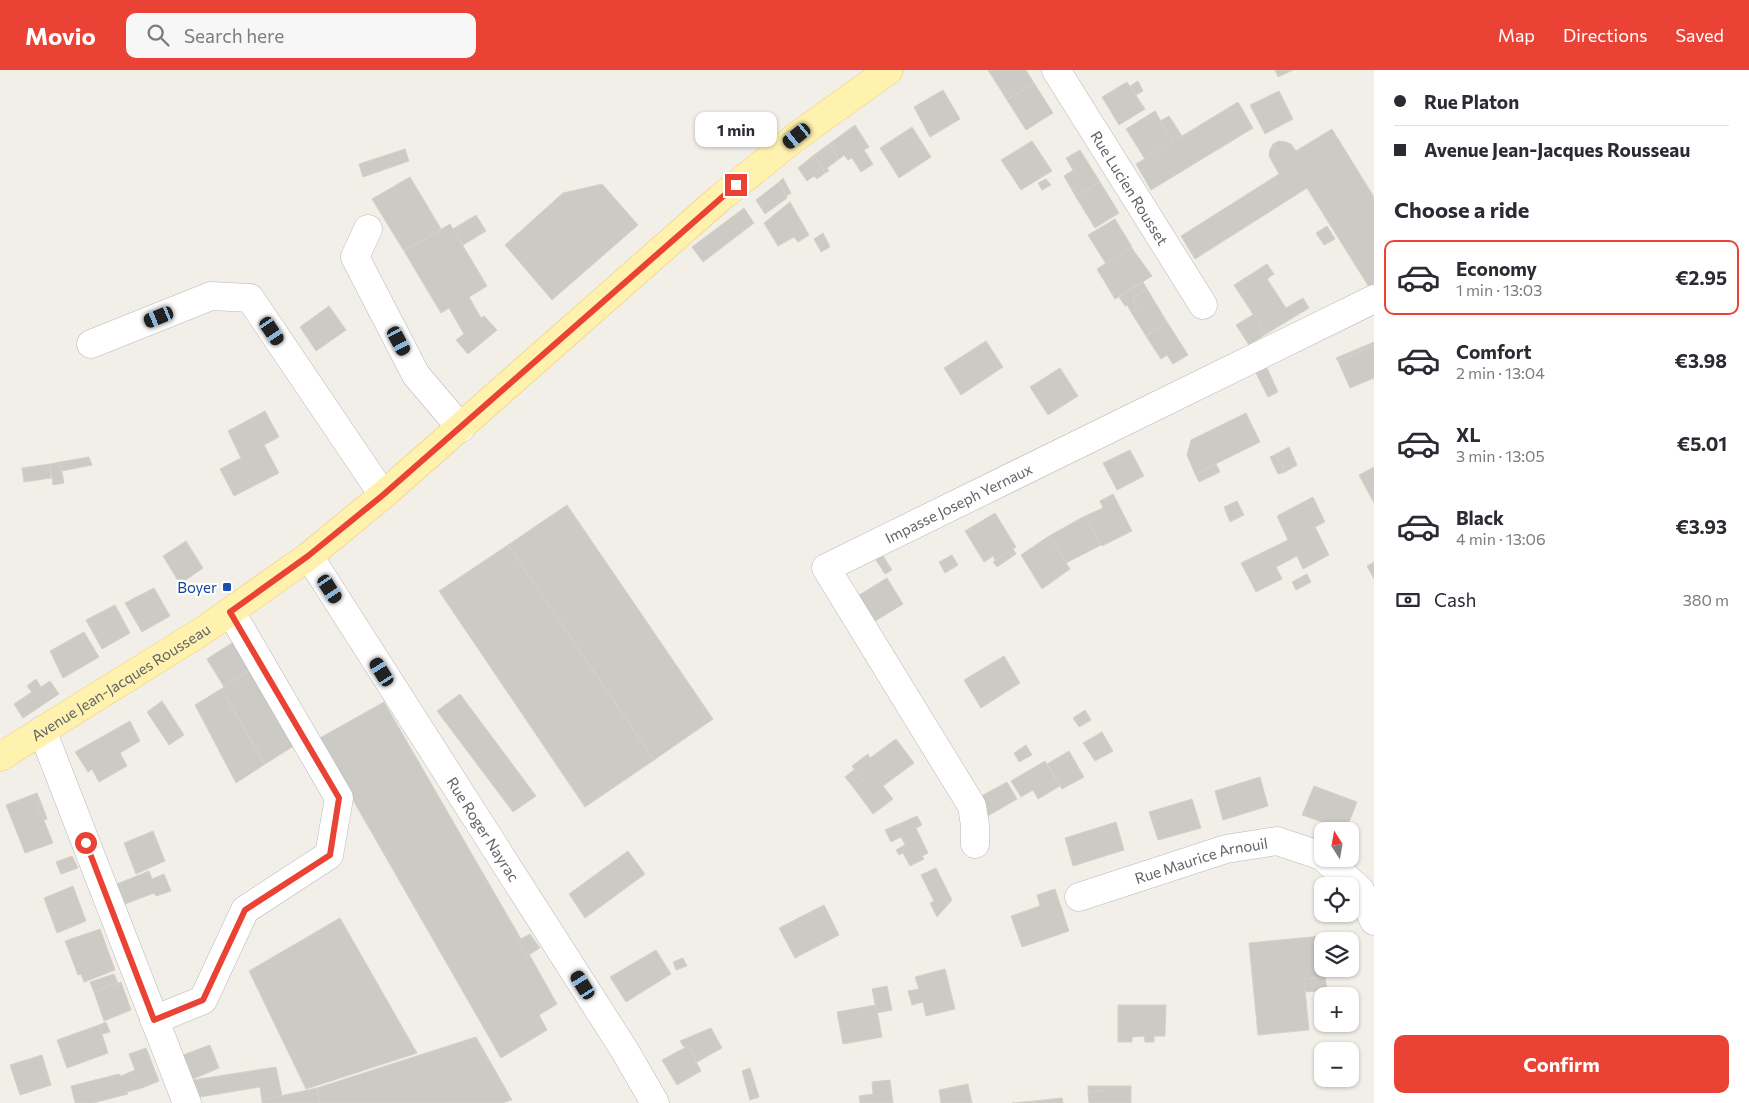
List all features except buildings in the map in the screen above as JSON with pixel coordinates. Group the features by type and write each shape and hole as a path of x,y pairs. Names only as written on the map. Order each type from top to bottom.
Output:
{"main road":[{"name":"Avenue Jean-Jacques Rousseau","path":"0,757 230,612 308,556 383,495 720,198 797,136 888,70"}],"street":[{"name":"Rue Lucien Rousset","path":"1056,70 1203,305"},
{"path":"368,229 355,257 416,375 460,428"},
{"path":"91,344 211,296 250,298 383,495"},
{"name":"Impasse Joseph Yernaux","path":"975,844 972,806 826,568 1374,299"},
{"name":"Rue Roger Nayrac","path":"308,556 625,1051 655,1103"},
{"path":"154,1020 203,1000 245,910 330,855 339,798 230,612"},
{"path":"42,730 187,1103"},
{"name":"Rue Maurice Arnouil","path":"1080,897 1226,849 1277,841 1314,854"},
{"name":"Rue Maurice Arnouil","path":"1335,868 1360,890 1374,921"}],"place":[{"name":"Boyer","path":"227,587"}],"route":[{"path":"86,843 154,1020 203,1000 245,910 330,855 339,798 230,612 308,556 383,495 736,185"}]}
